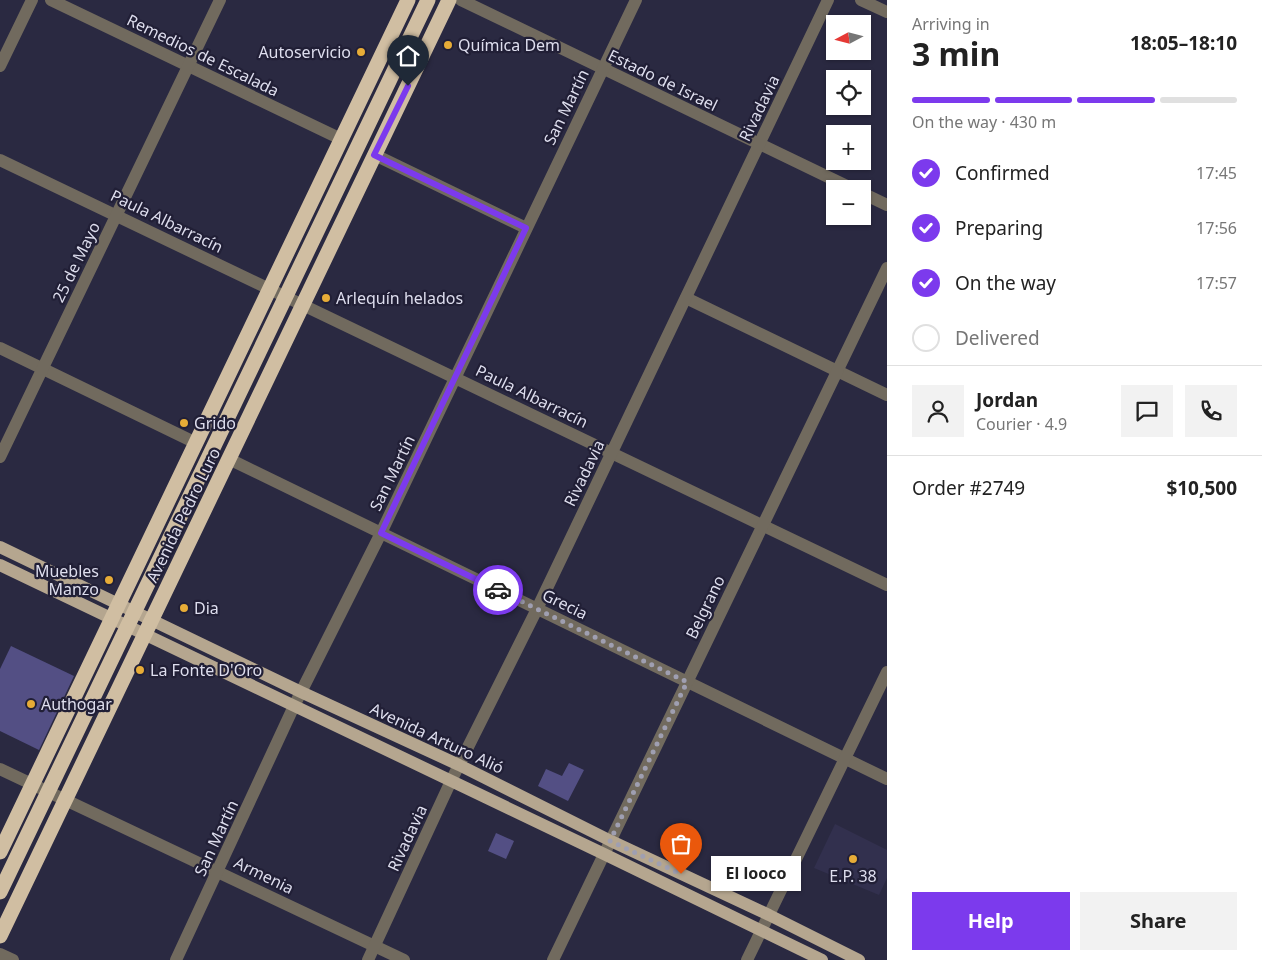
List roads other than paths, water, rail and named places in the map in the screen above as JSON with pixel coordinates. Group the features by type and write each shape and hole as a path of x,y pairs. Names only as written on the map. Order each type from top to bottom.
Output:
{"highway":[{"name":"Avenida Pedro Luro","path":"0,852 408,0"},
{"name":"Avenida Pedro Luro","path":"0,892 428,0"},
{"name":"Avenida Pedro Luro","path":"0,936 449,0"}],"main road":[{"name":"Avenida Arturo Alió","path":"0,547 301,692 459,765 610,841 769,915 859,960"},
{"name":"Avenida Arturo Alió","path":"0,565 822,960"}],"street":[{"path":"0,66 32,0"},
{"name":"Remedios de Escalada","path":"51,0 342,139"},
{"name":"25 de Mayo","path":"0,457 220,0"},
{"name":"Estado de Israel","path":"461,0 834,180"},
{"name":"San Martín","path":"176,960 294,706 381,533 636,0"},
{"name":"Rivadavia","path":"368,960 451,781 537,608 828,0"},
{"path":"861,0 887,12"},
{"path":"374,155 526,228"},
{"name":"Paula Albarracín","path":"0,160 887,585"},
{"path":"871,198 887,205"},
{"name":"Belgrano","path":"553,960 887,268"},
{"path":"686,298 887,395"},
{"path":"0,348 196,443"},
{"name":"Grecia","path":"229,460 887,779"},
{"path":"747,960 887,672"},
{"name":"Armenia","path":"0,768 404,960"},
{"path":"0,954 13,960"}],"place":[{"name":"Química Dem","path":"448,45"},
{"name":"Autoservicio","path":"361,52"},
{"name":"Arlequín helados","path":"326,298"},
{"name":"Grido","path":"184,423"},
{"name":"Muebles Manzo","path":"109,580"},
{"name":"Dia","path":"184,608"},
{"name":"La Fonte D'Oro","path":"140,670"},
{"name":"Authogar","path":"31,704"},
{"name":"E.P. 38","path":"853,859"},
{"name":"El looco","path":"681,874"}]}
